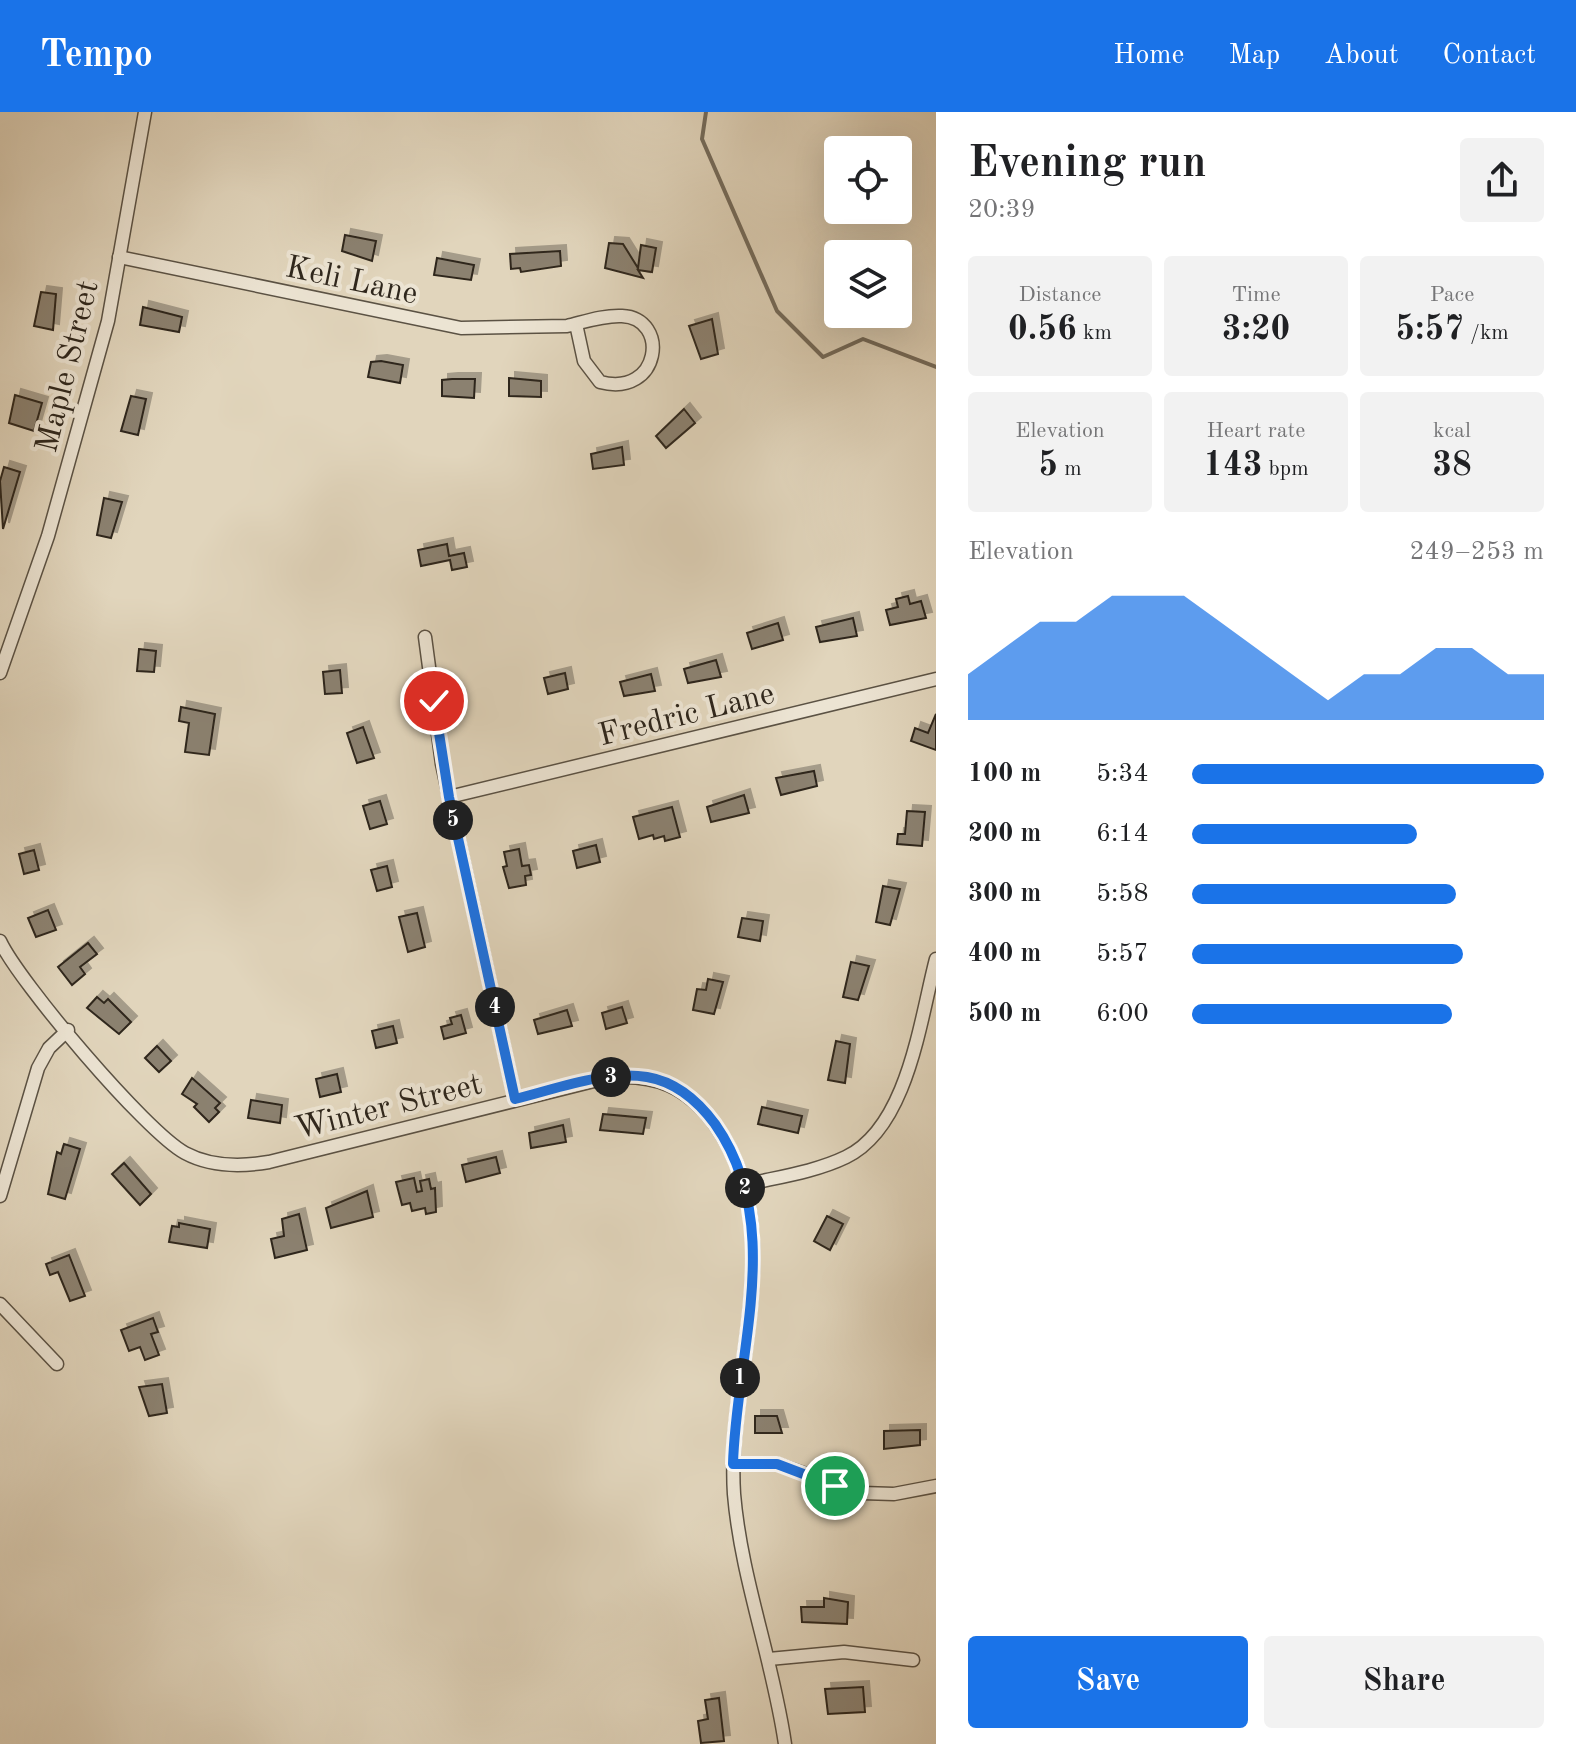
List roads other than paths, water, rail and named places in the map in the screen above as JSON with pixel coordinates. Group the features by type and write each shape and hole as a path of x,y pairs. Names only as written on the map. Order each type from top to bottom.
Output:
{"street":[{"name":"Maple Street","path":"0,673 60,495 108,321 145,112"},
{"name":"Keli Lane","path":"119,257 461,328 576,324 624,316 644,326 653,345 646,371 624,384 600,382 584,361 576,324"},
{"path":"425,637 449,797 515,1099"},
{"name":"Fredric Lane","path":"449,797 936,679"},
{"name":"Winter Street","path":"0,941 17,969 162,1138 201,1160 227,1165 269,1162 606,1078 637,1076 667,1083 687,1094 704,1109 720,1132 744,1185 753,1256 733,1464 743,1553 769,1659 785,1744"},
{"path":"744,1185 828,1165 849,1156 875,1135 886,1121 905,1078 936,959"},
{"path":"0,1196 38,1068 49,1048 68,1030"},
{"path":"0,1304 57,1364"},
{"path":"733,1464 792,1468 862,1493 894,1494 936,1486"},
{"path":"769,1659 844,1652 913,1660"}],"waterway":[{"path":"706,112 702,139 777,311 823,357 863,339 936,367"}]}
